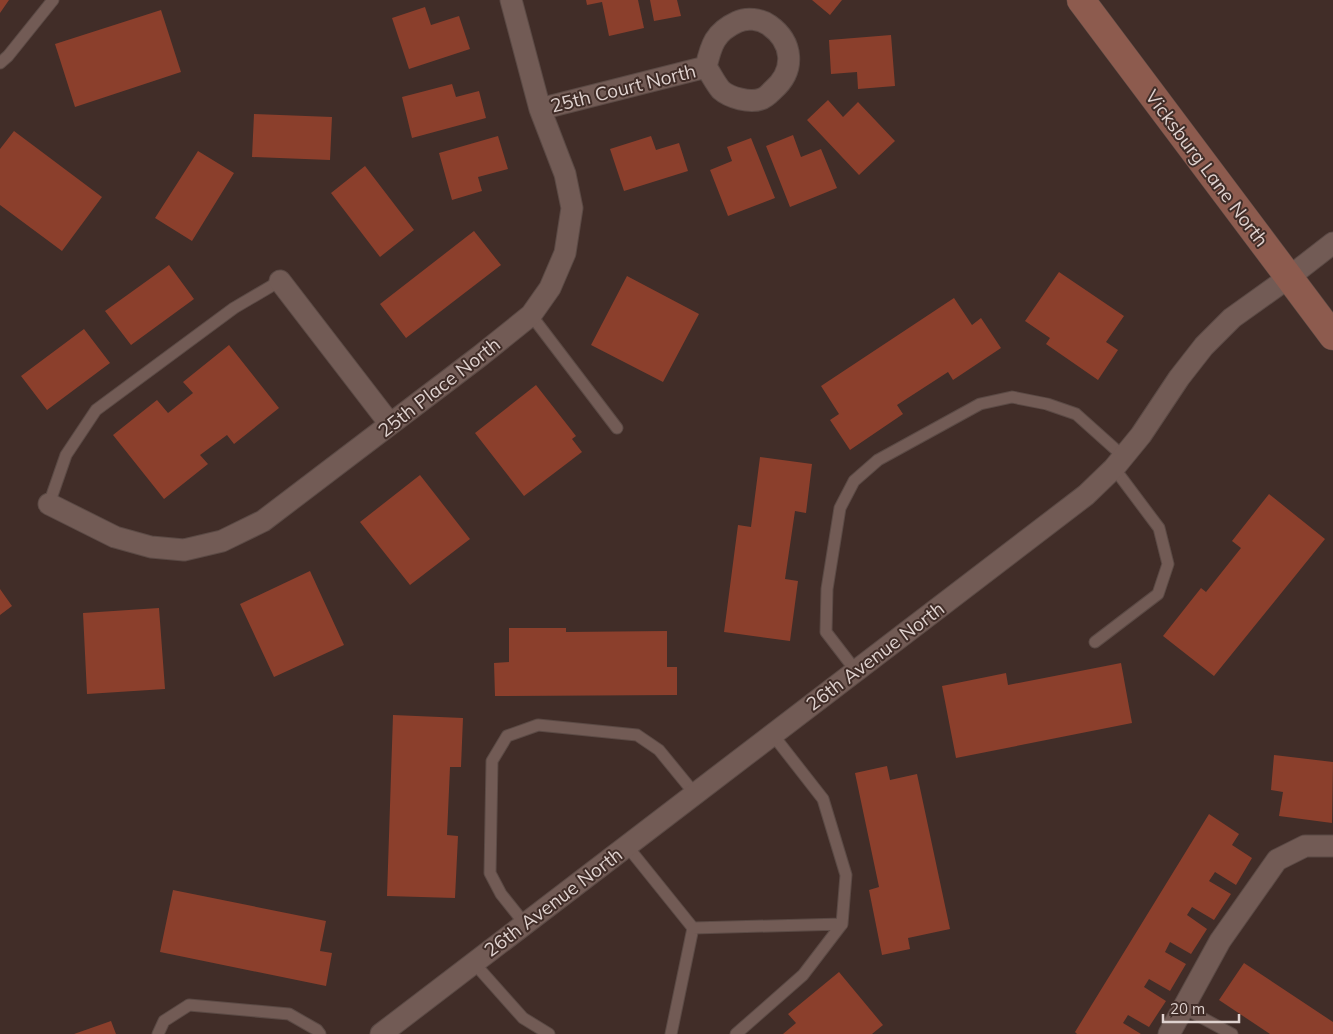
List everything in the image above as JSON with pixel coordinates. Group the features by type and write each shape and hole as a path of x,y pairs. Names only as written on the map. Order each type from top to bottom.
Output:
{"main road":[{"name":"Vicksburg Lane North","path":"1081,0 1333,336"}],"street":[{"name":"25th Place North","path":"49,504 114,537 151,547 184,550 222,541 263,521 480,356 530,315 550,288 565,254 572,208 566,174 540,109 511,0"},
{"name":"25th Court North","path":"540,109 706,67"},
{"name":"26th Avenue North","path":"381,1034 1086,495 1119,462 1142,435 1179,378 1204,346 1232,318 1333,243"},
{"path":"280,281 390,424"},
{"path":"1169,1034 1220,941 1277,860 1305,846 1333,846"}],"lane":[{"path":"0,63 8,56 53,0"},
{"path":"49,504 66,455 96,410 234,308 280,281"},
{"path":"530,315 617,428"},
{"path":"856,671 826,632 827,589 840,508 854,481 878,460 980,404 1012,397 1047,404 1076,414 1119,462 1159,528 1168,564 1158,594 1095,642"},
{"path":"525,924 501,894 490,873 492,761 507,736 538,725 637,734 659,750 695,794"},
{"path":"736,1034 804,975 842,924 846,875 823,799 773,735"},
{"path":"627,846 692,928 671,1034"},
{"path":"692,928 842,924"},
{"path":"474,963 523,1018 549,1034"},
{"path":"158,1034 164,1021 189,1005 289,1014 317,1030 320,1034"},
{"path":"1184,1008 1232,1034"}],"building":[{"path":"0,0 9,0 0,13"},
{"path":"586,0 638,0 644,28 609,36 602,2 587,5"},
{"path":"650,0 677,0 681,16 654,21"},
{"path":"812,0 842,0 830,15"},
{"path":"425,7 431,25 459,16 470,49 409,69 392,18"},
{"path":"161,10 181,72 75,107 55,44"},
{"path":"891,35 895,86 858,89 857,72 831,74 829,40"},
{"path":"452,84 456,97 479,91 486,118 412,138 402,97"},
{"path":"828,100 843,117 858,102 895,141 859,175 807,120"},
{"path":"254,114 332,117 330,160 252,157"},
{"path":"14,131 102,197 62,251 0,205 0,149"},
{"path":"793,135 801,157 821,149 837,188 790,207 766,146"},
{"path":"498,136 508,169 478,177 482,191 452,200 439,153"},
{"path":"651,136 656,150 679,143 688,171 624,191 610,149"},
{"path":"751,138 775,198 728,216 710,170 732,161 727,147"},
{"path":"198,151 234,173 192,241 155,218"},
{"path":"365,166 414,230 380,257 331,193"},
{"path":"474,231 501,265 406,338 380,304"},
{"path":"169,265 194,299 131,345 105,311"},
{"path":"1059,272 1124,316 1106,342 1118,350 1098,380 1046,344 1050,338 1025,321"},
{"path":"627,276 699,314 663,382 591,345"},
{"path":"954,298 972,325 981,318 1001,348 953,380 948,372 897,405 903,414 850,450 830,420 839,414 821,386"},
{"path":"84,329 110,363 47,410 21,376"},
{"path":"229,345 279,408 234,444 227,435 200,455 208,464 164,499 113,435 157,400 168,413 193,393 183,382"},
{"path":"536,385 576,436 572,439 582,452 524,496 475,433"},
{"path":"760,457 812,464 806,513 795,511 785,579 798,581 790,641 724,632 738,525 751,527"},
{"path":"420,475 470,539 410,585 360,522"},
{"path":"1269,494 1325,539 1214,676 1163,636 1201,588 1206,592 1241,548 1232,541"},
{"path":"310,571 344,645 274,677 240,604"},
{"path":"0,589 12,606 0,615"},
{"path":"159,608 165,689 87,694 83,613"},
{"path":"509,628 566,628 566,632 667,631 667,667 677,667 677,695 495,696 494,663 509,662"},
{"path":"1121,663 1132,723 956,758 942,686 1006,673 1008,685"},
{"path":"393,715 463,718 461,767 450,767 447,835 458,836 455,898 387,896"},
{"path":"1274,755 1333,762 1332,823 1279,816 1283,792 1271,790"},
{"path":"887,766 890,780 917,774 950,929 908,938 910,949 882,955 869,890 879,887 855,773"},
{"path":"1209,814 1239,834 1232,845 1252,858 1236,885 1215,872 1209,881 1231,894 1214,920 1192,907 1187,915 1207,929 1191,954 1170,942 1165,952 1186,964 1170,991 1149,979 1144,987 1166,1001 1149,1027 1128,1015 1123,1023 1141,1034 1077,1034 1075,1032"},
{"path":"173,890 326,921 320,951 332,953 326,986 160,952"},
{"path":"1244,963 1333,1022 1333,1034 1270,1034 1219,1000"},
{"path":"839,972 883,1025 872,1034 783,1034 796,1023 788,1014"},
{"path":"111,1021 116,1034 74,1034"}]}
